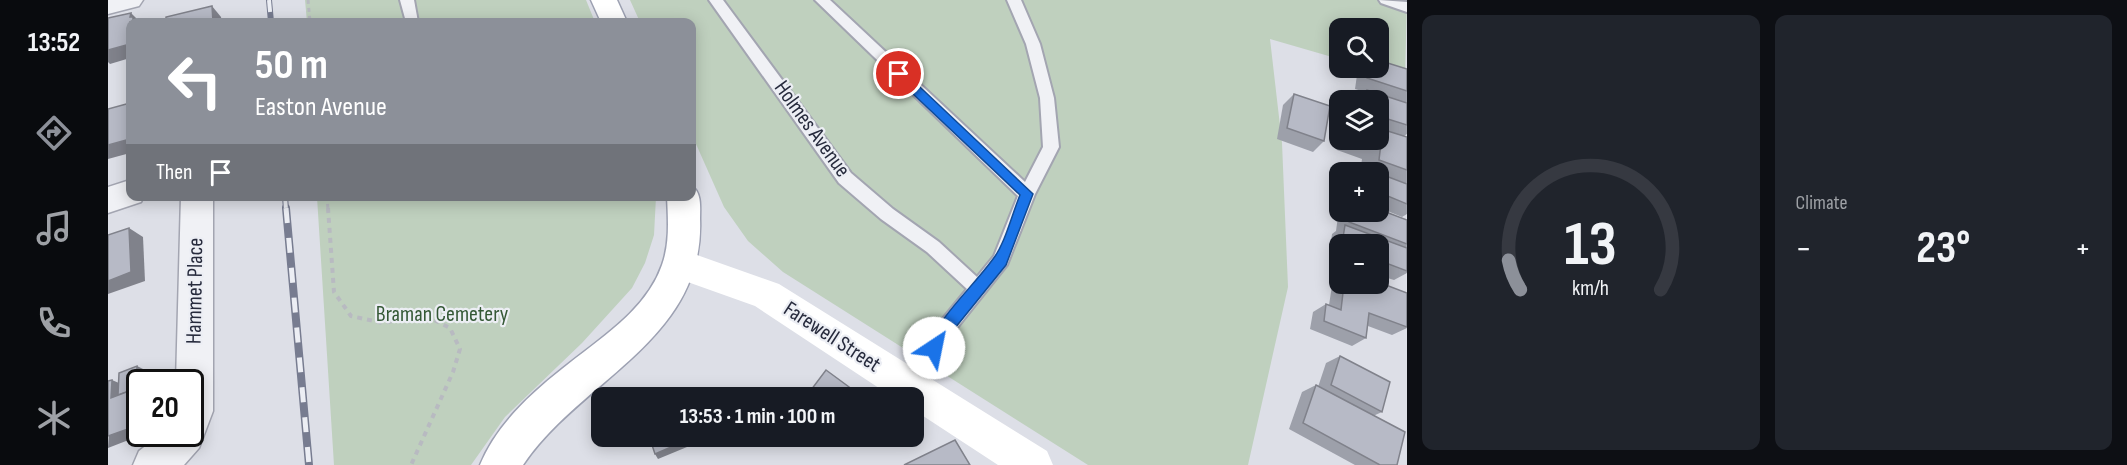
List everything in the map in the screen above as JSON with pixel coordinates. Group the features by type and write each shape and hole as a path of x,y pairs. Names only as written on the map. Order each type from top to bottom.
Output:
{"main road":[{"path":"604,0 612,18"},
{"path":"500,465 514,441 556,398 635,333 656,312 670,290 680,264 683,243 683,201"},
{"name":"Farewell Street","path":"680,264 767,295 1033,465"}],"street":[{"path":"108,5 130,0"},
{"path":"108,200 126,194"},
{"name":"Hammet Place","path":"194,369 196,201"}],"lane":[{"path":"407,0 410,18"},
{"name":"Holmes Avenue","path":"716,0 846,178 887,214 933,248 978,289"},
{"path":"822,0 1027,194"},
{"path":"910,386 946,328 1001,260 1027,194 1051,147 1047,98 1033,44 1014,0"},
{"path":"1386,0 1407,7"}],"path":[{"path":"308,0 310,18"},
{"path":"327,201 334,292 351,316 383,323 424,315 450,328 460,349 453,372 411,465"}],"green space":[{"path":"305,0 586,0 593,18 307,18"},
{"path":"630,0 1407,0 1405,78 1389,72 1389,18 1329,18 1329,56 1270,39 1282,143 1288,287 1248,465 1088,465 783,272 748,241 724,207 696,144 696,18 638,18"},
{"name":"Braman Cemetery","path":"317,201 656,201 654,235 645,263 632,288 582,343 505,417 471,465 334,465"}],"building":[{"path":"212,6 213,18 166,17"},
{"path":"131,13 130,17 133,18 126,18 126,45 108,50 108,18"},
{"path":"1389,63 1407,69 1407,91 1367,78 1389,78"},
{"path":"1294,94 1329,106 1324,141 1287,128"},
{"path":"1389,97 1407,103 1407,125 1389,119"},
{"path":"126,104 126,140 108,145 108,109"},
{"path":"1389,131 1407,137 1407,170 1379,160 1380,150 1389,150"},
{"path":"1389,177 1407,184 1407,204 1389,197"},
{"path":"1389,213 1407,220 1407,244 1389,237 1389,234 1381,234 1349,222 1389,222"},
{"path":"1345,225 1369,234 1344,234"},
{"path":"129,228 131,272 108,281 108,235"},
{"path":"1389,241 1407,248 1407,271 1389,264"},
{"path":"1389,286 1407,293 1407,327 1369,313 1366,338 1324,321 1326,304 1341,310 1343,294 1389,294"},
{"path":"1340,356 1390,382 1382,412 1331,385"},
{"path":"126,370 126,392 118,395 119,373"},
{"path":"826,370 849,387 813,387"},
{"path":"112,380 111,398 126,392 126,430 108,436 108,381"},
{"path":"1316,385 1405,432 1397,465 1380,465 1303,423"},
{"path":"955,440 970,465 904,465"},
{"path":"653,447 671,447 655,454"}],"railway":[{"path":"269,0 271,18"},
{"path":"285,201 286,210"},
{"path":"286,208 309,465"}],"route":[{"path":"899,74 1027,194 1001,260 946,328 934,348"}]}
